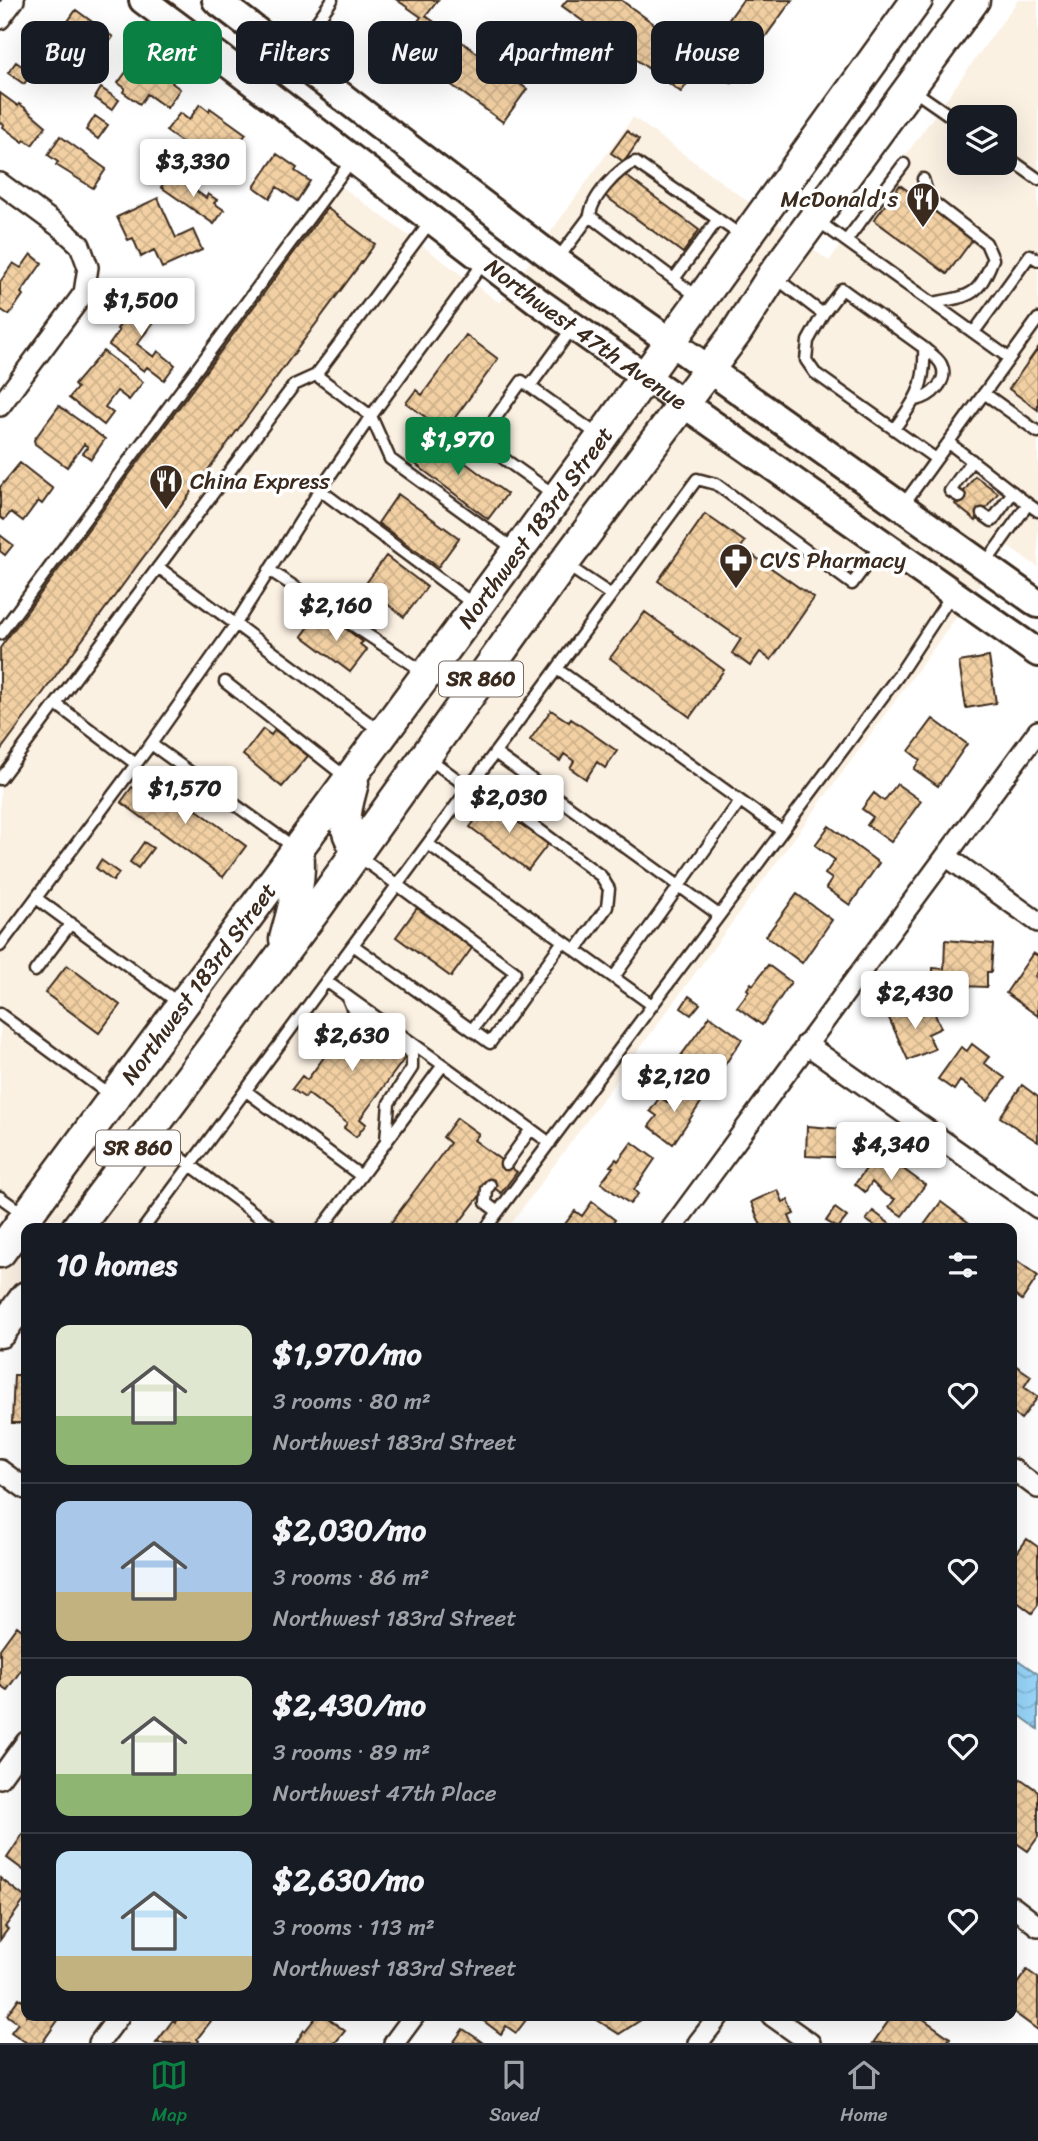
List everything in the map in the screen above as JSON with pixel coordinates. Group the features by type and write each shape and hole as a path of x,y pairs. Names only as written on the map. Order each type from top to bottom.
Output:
{"main road":[{"name":"Northwest 47th Avenue","path":"143,0 574,327 1038,653"},
{"name":"Northwest 47th Avenue","path":"216,0 244,21"},
{"name":"Northwest 183rd Street","path":"22,1223 558,497 917,0"},
{"name":"Northwest 183rd Street","path":"81,1223 281,956 564,563 736,332 772,275 974,0"},
{"name":"Northwest 47th Avenue","path":"326,84 557,261 1038,604"},
{"path":"353,776 344,815 347,834 356,852"},
{"path":"281,956 298,889 301,868 299,850"},
{"name":"Northwest 183rd Street","path":"0,1252 21,1224"},
{"path":"0,1332 21,1304"}],"street":[{"path":"0,19 14,0"},
{"path":"0,183 80,245 88,267 84,293 0,406"},
{"path":"676,1223 1038,731"},
{"path":"946,856 1038,922"},
{"path":"806,1044 1038,1208"},
{"path":"0,1470 21,1485"},
{"path":"1017,1473 1038,1488"},
{"path":"0,1778 21,1749"},
{"path":"1017,1910 1038,1926"},
{"path":"99,2043 115,2021"},
{"path":"394,2043 410,2021"},
{"path":"698,2043 715,2021"},
{"path":"779,2021 810,2043"}],"lane":[{"path":"317,21 332,0"},
{"path":"910,87 947,113"},
{"path":"0,634 352,160"},
{"path":"557,261 590,216 590,208 618,171 635,162 746,239"},
{"path":"846,241 904,164"},
{"path":"1017,164 1038,179"},
{"path":"923,179 929,198 986,243 993,258 984,283 968,296 932,303"},
{"path":"590,216 702,299"},
{"path":"674,279 718,219"},
{"path":"814,219 1009,358"},
{"path":"0,779 294,385 316,375 432,220"},
{"path":"974,332 1034,258"},
{"path":"0,946 151,744 235,625 320,490 371,416 485,261"},
{"path":"772,275 823,314"},
{"path":"916,400 930,396 939,384 943,374 942,366 924,348 842,289 823,314 808,341 806,360 815,373 936,459"},
{"path":"902,505 1038,319"},
{"path":"530,386 574,327"},
{"path":"894,429 916,400 923,378 924,348"},
{"path":"316,375 371,416 390,459 517,552"},
{"path":"558,497 479,441 522,381 601,438"},
{"path":"984,393 1038,432"},
{"path":"949,443 1038,511"},
{"path":"960,497 950,491 972,460"},
{"path":"148,1223 697,479 716,484 852,584 881,544"},
{"path":"320,490 477,607"},
{"path":"982,514 992,521 1013,492"},
{"path":"985,565 1028,504"},
{"path":"564,563 611,595"},
{"path":"158,567 384,734"},
{"path":"269,570 428,674"},
{"path":"490,1223 898,676 953,594"},
{"path":"556,669 782,831"},
{"path":"225,682 353,776"},
{"path":"56,704 136,764"},
{"path":"151,744 299,850"},
{"path":"495,753 719,915"},
{"path":"425,756 472,784 601,876 609,889 607,907 576,950"},
{"path":"614,977 740,801"},
{"path":"428,844 652,1005"},
{"path":"356,852 516,972 472,1030"},
{"path":"36,898 183,1006"},
{"path":"34,971 71,923"},
{"path":"353,945 490,1043 563,941"},
{"path":"326,981 550,1143"},
{"path":"348,996 352,1008 412,1054 412,1068 389,1103 386,1141"},
{"path":"0,1014 114,1099"},
{"path":"326,1223 443,1065"},
{"path":"246,1091 360,1176"},
{"path":"506,1164 531,1129"},
{"path":"149,1133 267,1223"},
{"path":"490,1185 486,1203 498,1212"},
{"path":"0,1197 27,1216"}],"shaded area":[{"path":"1018,0 1038,0 1038,567 1008,547 512,1223 21,1223 21,1320 0,1305 0,645 341,186 500,303 633,117 829,261"}],"water":[{"path":"1017,1659 1038,1674 1038,1729 1017,1714"}],"building":[{"path":"397,0 438,0 426,16 433,21 418,21 421,17"},
{"path":"567,0 621,0 651,22 651,70 637,60 637,21 583,21 562,6"},
{"path":"743,0 792,0 764,39 764,21 728,21"},
{"path":"76,10 91,21 68,21"},
{"path":"462,42 476,52 476,84 520,84 527,89 503,122 450,84 462,84"},
{"path":"16,62 21,65 21,82 8,73"},
{"path":"123,76 123,84 173,84 180,89 167,108 147,94 140,104 123,92 125,88 118,83"},
{"path":"670,84 687,84 681,92"},
{"path":"101,88 119,100 112,110 95,98"},
{"path":"0,93 18,106 19,104 24,107 46,126 32,145 25,140 23,142 3,127 0,122"},
{"path":"200,104 209,111 210,108 246,134 231,154 218,144 210,155 206,152 202,157 166,131 180,113 189,120"},
{"path":"95,116 108,125 98,139 86,130"},
{"path":"627,131 639,140 624,162 611,153"},
{"path":"60,136 106,169 93,188 56,165 58,162 48,155"},
{"path":"277,154 310,181 297,201 277,187 270,198 254,187"},
{"path":"621,172 699,230 683,253 604,195"},
{"path":"171,173 206,198 208,194 217,200 214,203 224,210 214,224 161,187"},
{"name":"McDonald's","path":"900,185 973,239 947,274 874,220"},
{"path":"158,198 176,238 193,230 202,250 162,268 154,250 141,257 133,238 128,240 117,217"},
{"path":"327,208 375,244 0,751 0,648"},
{"path":"31,254 42,263 9,315 0,309 0,282 13,263 21,268"},
{"path":"143,293 164,309 137,344 154,357 158,351 175,365 164,380 147,367 144,371 109,345"},
{"path":"466,335 498,359 445,431 406,403 416,390 422,395"},
{"path":"1038,348 1038,410 1009,389"},
{"path":"103,351 143,382 129,400 117,391 105,407 113,413 104,425 69,398 77,388 74,385"},
{"path":"59,406 105,439 91,459 83,453 88,447 84,444 67,467 35,444 34,440"},
{"path":"428,435 507,494 488,519 410,460"},
{"path":"20,463 53,489 42,504 38,501 23,521 11,512 4,520 0,517 0,487"},
{"path":"975,476 998,493 976,521 955,504"},
{"path":"398,494 459,538 438,567 378,523"},
{"name":"CVS Pharmacy","path":"705,514 745,542 741,547 814,598 771,660 760,652 750,666 732,653 741,639 658,581"},
{"path":"0,535 13,545 5,555 0,551"},
{"path":"386,556 427,587 404,617 364,586"},
{"path":"645,612 724,670 690,717 610,658"},
{"path":"317,616 337,631 341,625 363,642 360,644 367,650 350,672 302,636"},
{"path":"989,657 996,703 966,708 959,662"},
{"path":"551,710 569,722 571,719 617,751 605,768 597,762 586,779 570,768 574,761 564,754 560,761 530,740"},
{"path":"933,719 967,744 938,786 914,769 920,760 909,751"},
{"path":"263,729 271,735 275,730 308,756 282,787 243,755"},
{"path":"152,777 246,846 223,877 121,802 132,787 141,793"},
{"path":"897,784 921,801 891,842 867,825 873,817 862,809 874,793 884,801"},
{"path":"490,801 548,844 528,870 470,827"},
{"path":"829,826 879,863 850,905 826,888 832,879 825,874 835,860 815,845"},
{"path":"144,842 153,848 138,868 130,862"},
{"path":"101,860 119,873 113,881 96,868"},
{"path":"797,894 832,920 802,963 766,936"},
{"path":"417,908 472,948 451,977 396,937"},
{"path":"945,940 993,944 987,987 933,985 933,968 944,969"},
{"path":"1033,953 1038,956 1038,972 1035,976 1038,979 1038,1016 1006,993"},
{"path":"67,965 120,1005 99,1033 45,993"},
{"path":"768,965 791,982 762,1025 737,1007 749,991 747,989 751,983 753,985"},
{"path":"689,996 700,1004 691,1015 681,1008"},
{"path":"916,1005 920,1015 933,1010 941,1028 928,1034 935,1049 908,1060 888,1016"},
{"path":"349,1013 407,1055 360,1119 366,1124 356,1137 344,1128 347,1123 308,1094 305,1098 292,1089 302,1076 307,1080 345,1029 340,1025"},
{"path":"710,1016 742,1039 714,1081 680,1057"},
{"path":"972,1044 989,1057 984,1063 1005,1078 988,1101 960,1081 954,1090 938,1079 961,1047 967,1051"},
{"path":"680,1085 702,1101 673,1144 649,1126 657,1116 650,1111 660,1097 667,1102"},
{"path":"1022,1085 1038,1097 1038,1142 1000,1117"},
{"path":"457,1118 479,1134 474,1140 517,1172 501,1193 489,1184 459,1223 391,1223 450,1143 443,1137"},
{"path":"807,1126 855,1130 853,1158 806,1156"},
{"path":"632,1142 655,1159 634,1190 638,1194 630,1204 601,1183 613,1167 610,1166 616,1159 618,1161"},
{"path":"879,1151 925,1185 902,1216 889,1207 895,1199 884,1194 872,1182 865,1192 855,1184"},
{"path":"778,1190 783,1202 788,1200 794,1214 789,1216 792,1223 760,1223 751,1202"},
{"path":"592,1202 615,1220 613,1223 566,1223 575,1211 582,1216"},
{"path":"941,1202 969,1223 925,1223"},
{"path":"835,1208 847,1217 842,1223 826,1221"},
{"path":"873,1211 889,1223 870,1223 866,1220"},
{"path":"1017,1261 1038,1276 1022,1300 1017,1296"},
{"path":"1017,1366 1031,1376 1024,1387 1038,1397 1021,1419 1017,1416"},
{"path":"14,1375 21,1375 21,1423 12,1423"},
{"path":"1027,1539 1038,1547 1038,1605 1032,1613 1017,1602 1017,1553"},
{"path":"17,1626 21,1629 21,1670 7,1690 0,1685 0,1649"},
{"path":"1021,1779 1038,1791 1038,1837 1028,1851 1017,1843 1017,1785"},
{"path":"21,1837 21,1868 7,1858"},
{"path":"0,1878 21,1894 21,1905 5,1927 8,1929 0,1940"},
{"path":"1027,1970 1038,1978 1038,2030 1017,2015 1017,1984"},
{"path":"19,1998 21,2021 57,2021 42,2043 27,2043 11,2032 18,2023 7,2015"},
{"path":"172,2021 211,2021 197,2039 198,2043 156,2043"},
{"path":"313,2021 332,2021 345,2031 335,2043 296,2043"},
{"path":"484,2021 525,2021 516,2033 506,2026 501,2034"},
{"path":"599,2021 639,2021 619,2034"},
{"path":"888,2021 926,2021 950,2038 946,2043 873,2043"},
{"path":"463,2029 475,2037 483,2043 453,2043"}],"place":[{"name":"McDonald's","path":"923,229"},
{"name":"China Express","path":"166,511"},
{"name":"CVS Pharmacy","path":"736,590"}]}
